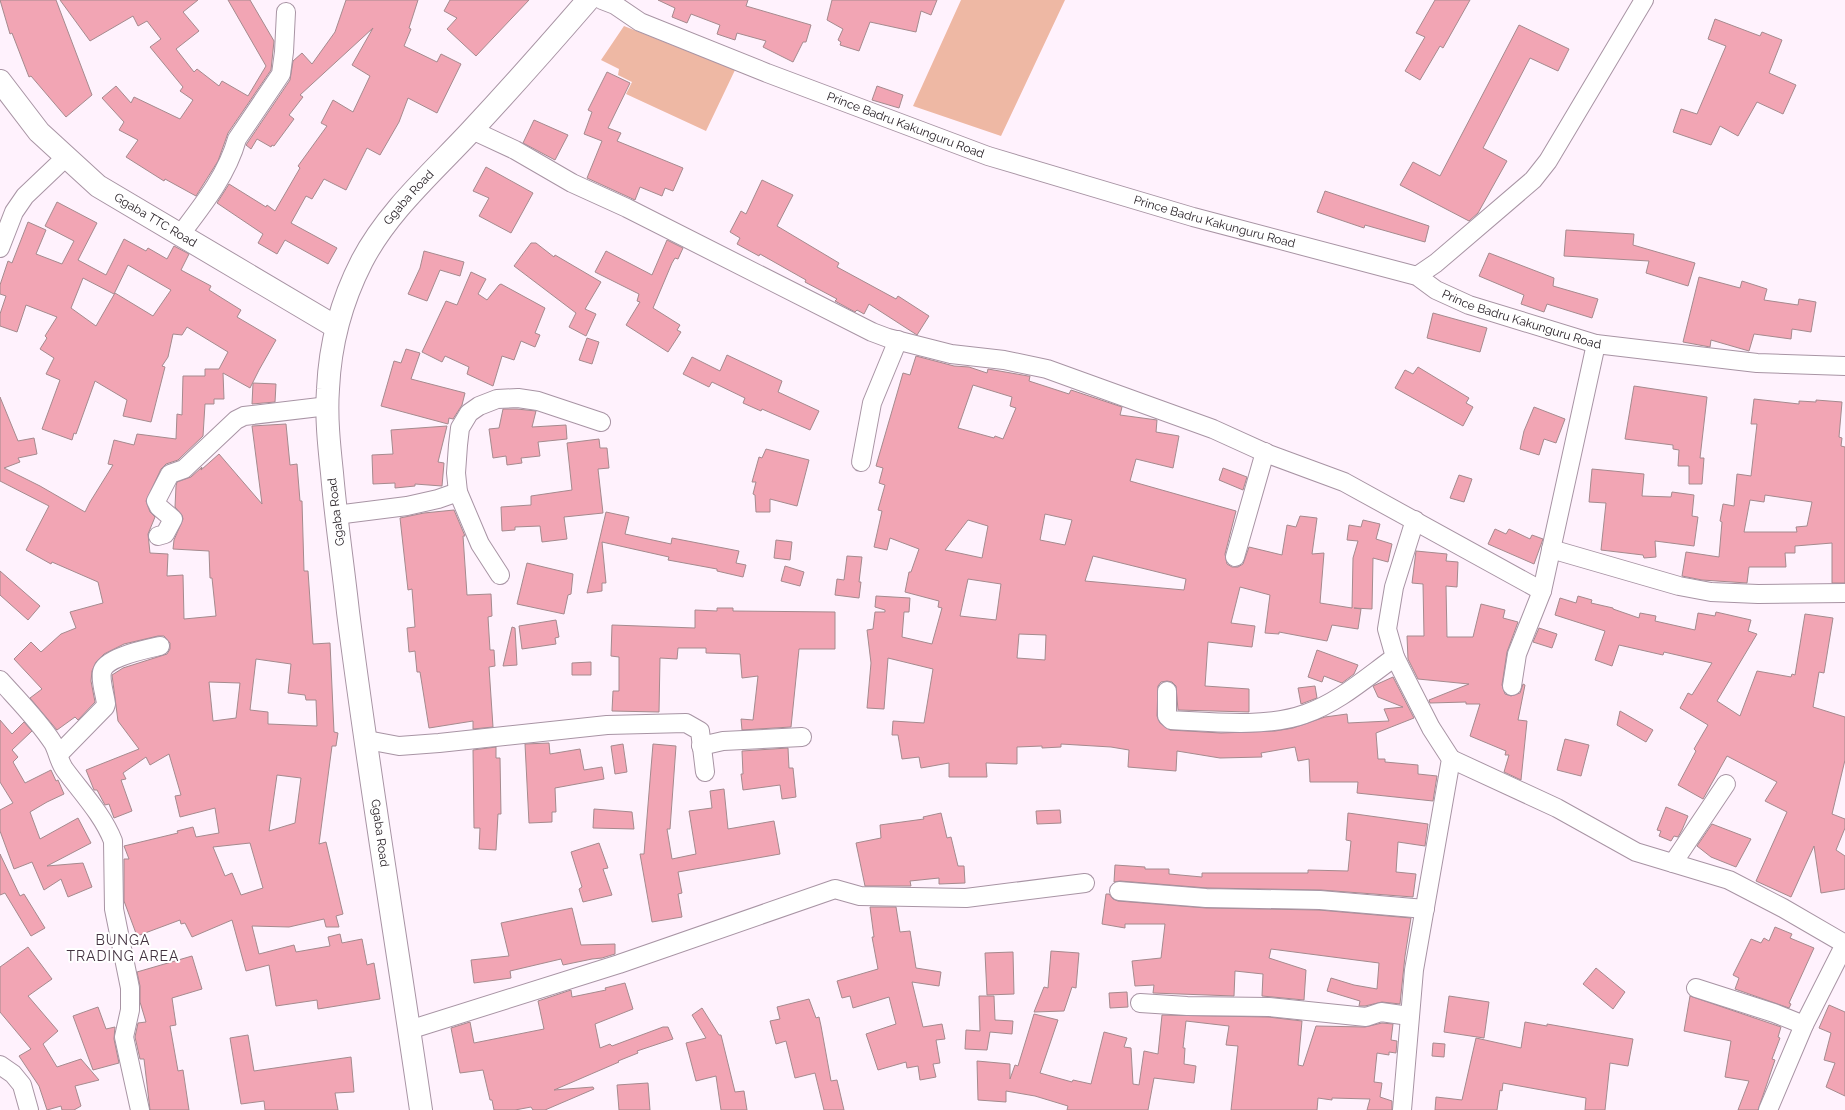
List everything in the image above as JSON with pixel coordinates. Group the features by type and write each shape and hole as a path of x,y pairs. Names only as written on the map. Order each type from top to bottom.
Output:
{"main road":[{"name":"Ggaba Road","path":"421,1110 353,648 336,515 329,446 328,382 336,327 357,271 372,244 392,216 472,130 588,0"},
{"name":"Ggaba TTC Road","path":"0,82 39,132 98,186 336,327"}],"street":[{"name":"Prince Badru Kakunguru Road","path":"602,0 615,5 647,24 767,73 988,156 1193,217 1417,276 1436,290 1469,305 1596,344 1757,363 1845,366"},
{"path":"1417,276 1436,263 1533,180 1548,161 1644,0"},
{"path":"180,235 214,189 234,149 236,140 281,74 284,52 286,12"},
{"path":"472,130 515,150 572,183 626,208 872,332 951,354 1004,360 1047,369 1213,428 1265,452 1344,482 1542,591"},
{"path":"0,248 7,210 25,196 66,157"},
{"path":"861,462 872,403 898,340"},
{"path":"1512,686 1517,654 1542,591 1596,344"},
{"path":"500,575 480,544 458,492 456,473 460,428 469,413 479,406 497,399 518,398 538,401 601,422"},
{"path":"158,536 166,534 173,519 159,507 156,501 170,474 184,469 236,420 244,416 328,406"},
{"path":"1236,556 1265,452"},
{"path":"336,515 407,506 438,500 458,492"},
{"path":"1415,520 1394,587 1387,628 1395,657 1431,728 1451,759 1557,808 1636,852 1729,880 1783,908 1845,944 1804,1025 1768,1110"},
{"path":"1551,549 1679,586 1711,592 1758,594 1845,593"},
{"path":"59,754 105,707 106,704 102,674 103,669 108,664 124,655 160,646"},
{"path":"1167,691 1167,716 1171,720 1268,722 1305,714 1340,697 1395,657"},
{"path":"0,680 52,741 64,768 109,831 112,841 114,909 130,988 130,1010 124,1037 140,1110"},
{"path":"367,740 400,746 606,725 686,723 700,731 705,772"},
{"path":"701,746 723,741 802,736"},
{"path":"1402,1110 1414,970 1424,909 1440,829 1451,759"},
{"path":"1673,863 1726,784"},
{"path":"409,1030 619,964 834,889 860,896 966,898 1085,883"},
{"path":"1119,891 1206,898 1320,900 1424,909"},
{"path":"1696,988 1774,1013 1804,1025"},
{"path":"1140,1002 1187,1006 1269,1007 1366,1017 1381,1012 1409,1016"},
{"path":"0,1065 13,1074 22,1085 29,1110"}],"shaded area":[{"path":"961,0 1065,0 1001,136 913,106"},
{"path":"624,26 735,70 706,131 626,94 632,82 618,75 619,69 601,60"}],"building":[{"path":"0,0 56,0 92,95 66,117 31,76 29,77 12,33 10,34"},
{"path":"60,0 198,0 183,12 199,31 176,49 194,72 197,69 219,86 222,81 248,96 266,66 228,0 250,0 274,41 271,70 228,133 218,161 196,196 165,179 164,181 126,157 138,140 119,130 124,122 102,98 116,86 131,103 134,97 180,119 193,100 180,91 183,87 150,47 161,39 147,21 138,26 133,16 90,41"},
{"path":"346,0 418,0 409,28 411,29 404,46 437,62 441,54 461,64 437,113 408,98 399,122 380,155 367,148 346,190 324,179 312,199 306,196 291,223 337,248 328,264 285,240 277,254 258,243 263,234 217,203 229,184 275,211 300,168 298,166 327,126 321,123 333,100 353,112 370,76 352,65 373,28 300,95 303,97 289,115 294,119 274,146 272,145 271,147 257,139 251,149 246,145 290,80 293,61 302,53 312,64 335,32"},
{"path":"450,0 529,0 476,56 447,29 457,18 444,11"},
{"path":"658,0 748,0 746,6 811,25 806,42 803,42 793,62 763,47 766,41 737,33 735,40 717,34 720,25 691,14 687,23 672,17 675,8"},
{"path":"832,0 937,0 931,15 921,11 916,32 870,22 859,51 840,45 841,42 838,40 843,29 827,20"},
{"path":"1435,0 1470,0 1443,48 1440,46 1420,80 1405,71 1425,37 1416,33"},
{"path":"1715,19 1760,36 1762,32 1782,40 1769,73 1796,85 1783,114 1757,102 1738,136 1720,126 1711,145 1673,132 1681,109 1697,114 1726,46 1708,39"},
{"path":"1519,25 1569,49 1558,71 1530,58 1483,148 1507,161 1478,213 1469,221 1400,185 1413,162 1440,176"},
{"path":"607,72 630,83 608,128 621,133 617,141 683,168 673,191 665,188 662,196 640,187 635,200 587,178 602,141 584,134 592,112 588,110"},
{"path":"877,86 903,95 899,108 872,100"},
{"path":"534,120 568,135 555,160 523,143"},
{"path":"486,167 533,193 511,233 479,216 489,198 473,191"},
{"path":"762,180 793,195 777,226 839,263 837,267 896,299 898,296 929,316 917,335 869,304 864,314 857,310 855,312 835,301 837,299 805,282 806,280 760,254 759,256 737,244 740,238 730,232 741,211 746,214"},
{"path":"1325,191 1429,226 1425,242 1365,225 1364,228 1317,212"},
{"path":"57,202 97,223 78,260 106,275 124,239 146,251 148,248 167,259 174,246 189,254 181,270 211,286 209,290 241,310 237,317 276,340 250,388 223,373 224,399 214,399 214,404 205,404 203,436 178,460 166,464 161,469 146,501 150,512 155,517 148,534 150,553 168,554 167,576 183,575 184,619 216,616 212,578 210,578 209,551 173,549 174,540 183,519 182,515 175,507 177,482 191,477 219,454 262,504 252,426 286,424 290,465 297,464 300,501 302,501 304,571 308,571 313,644 330,643 334,732 338,733 336,746 332,746 319,844 326,842 343,914 336,916 339,927 326,927 324,919 289,927 252,926 259,954 294,945 296,952 330,946 328,937 340,934 342,943 362,939 367,965 374,963 380,999 318,1009 317,1000 276,1006 269,965 246,971 232,920 192,937 185,923 181,924 180,920 137,936 124,901 124,859 129,859 124,846 178,833 177,831 193,827 196,837 219,833 215,808 180,817 175,796 181,795 169,754 150,765 146,757 123,773 126,779 121,780 132,811 114,818 109,804 105,805 97,790 94,790 86,770 139,749 118,721 112,675 123,668 167,654 170,649 170,643 164,636 124,644 104,654 96,662 92,671 91,681 95,702 78,720 75,717 57,730 30,698 42,689 14,659 31,642 41,652 61,634 76,628 70,612 103,603 98,582 52,562 51,564 26,550 49,506 0,481 0,397 18,441 34,438 37,454 18,458 20,462 4,468 40,486 85,512 113,465 108,464 114,440 134,445 137,434 176,439 177,414 182,415 183,376 205,376 205,369 219,369 228,352 187,327 182,335 173,334 168,357 162,366 165,367 151,422 123,416 127,400 95,381 76,434 74,433 72,440 42,429 60,380 46,374 54,358 40,349 47,338 45,336 57,317 26,305 17,332 0,326 0,314 6,296 0,294 0,285 8,261 12,263 28,222 46,230 36,254 62,264 74,241 45,226","holes":["128,265 171,290 153,316 115,293 96,326 71,308 83,278 114,294","256,659 291,664 288,693 305,695 306,700 316,700 317,726 268,724 268,712 250,710","209,682 240,683 236,718 213,721","277,775 301,778 295,823 269,831","250,843 263,888 241,895 232,873 225,876 213,847"]},
{"path":"1566,230 1634,234 1633,245 1695,263 1688,286 1646,273 1649,261 1564,256"},
{"path":"667,240 683,248 678,259 675,258 672,263 653,308 680,325 677,330 681,332 668,352 626,325 640,302 637,301 639,294 595,272 606,251 652,275"},
{"path":"531,243 536,243 554,257 555,255 601,282 585,309 596,314 586,336 569,327 576,313 514,266"},
{"path":"424,251 464,262 460,276 440,270 427,301 408,294 420,268"},
{"path":"1489,253 1554,278 1553,286 1598,299 1592,318 1547,304 1544,312 1521,304 1524,295 1479,276"},
{"path":"471,272 486,279 478,294 487,300 501,284 545,308 535,333 540,335 535,347 521,341 514,360 502,356 493,386 467,374 469,367 445,356 442,362 422,352 446,301 457,305"},
{"path":"1699,277 1740,288 1742,281 1767,289 1764,300 1798,305 1799,299 1816,302 1811,332 1792,329 1791,339 1754,334 1749,351 1711,340 1710,347 1683,342"},
{"path":"1433,313 1487,328 1480,352 1427,338"},
{"path":"587,338 599,342 592,364 579,360"},
{"path":"406,349 420,353 411,379 465,393 462,405 453,419 449,418 448,424 381,406 394,361 401,363"},
{"path":"727,355 782,381 778,392 819,411 810,430 762,409 761,411 743,403 745,398 712,382 709,387 683,374 692,357 720,371"},
{"path":"916,356 954,366 969,367 987,373 988,369 1030,376 1029,381 1069,394 1071,390 1122,407 1120,415 1157,420 1156,432 1179,436 1173,468 1136,459 1130,481 1236,511 1225,554 1227,564 1232,567 1238,567 1243,564 1249,547 1282,555 1287,525 1296,527 1300,516 1317,518 1312,554 1324,553 1320,603 1352,608 1353,558 1358,541 1347,540 1349,525 1361,527 1363,520 1380,524 1376,539 1392,544 1388,562 1373,558 1372,609 1354,608 1361,609 1358,629 1332,625 1327,641 1279,632 1279,634 1265,633 1270,595 1240,587 1231,623 1255,626 1252,647 1208,642 1205,686 1249,689 1249,712 1178,710 1176,686 1172,682 1167,681 1161,682 1158,686 1157,716 1160,723 1170,730 1221,733 1275,731 1293,728 1325,717 1347,714 1348,723 1389,721 1384,709 1403,707 1378,697 1373,686 1393,677 1414,718 1376,733 1378,759 1385,759 1385,762 1418,765 1418,774 1437,776 1433,801 1357,793 1358,782 1310,782 1309,759 1298,761 1295,747 1261,753 1262,757 1220,758 1177,751 1176,771 1128,767 1129,750 1111,747 1061,744 1061,747 1017,747 1017,764 986,763 987,777 949,777 949,763 921,768 919,757 902,759 898,735 892,735 893,721 924,723 933,669 888,658 884,709 867,708 871,663 867,630 873,629 875,612 885,612 885,610 875,607 876,596 910,598 909,612 904,612 902,637 932,644 942,608 938,607 939,601 905,592 909,572 911,572 919,549 890,538 887,550 874,547 882,511 878,510 885,485 879,483 883,468 876,466 903,373 910,375","holes":["973,385 1012,397 1010,406 1016,408 1003,439 958,428","1045,514 1072,520 1065,545 1040,540","968,520 988,526 982,558 945,550","1093,556 1186,579 1184,590 1085,581","968,579 1001,584 996,620 960,616","1019,634 1046,635 1045,660 1017,658"]},
{"path":"1418,367 1469,398 1466,403 1473,407 1463,426 1395,388 1405,370 1413,374"},
{"path":"253,383 276,384 275,402 252,404"},
{"path":"1634,386 1707,397 1700,458 1704,458 1702,484 1689,484 1689,466 1678,466 1679,450 1673,449 1673,445 1625,439"},
{"path":"1754,399 1799,404 1799,401 1816,402 1816,400 1842,402 1839,437 1842,438 1841,446 1845,447 1845,583 1832,583 1832,543 1795,546 1795,553 1785,553 1786,567 1749,567 1747,583 1702,580 1682,576 1686,552 1719,557 1722,522 1720,521 1723,504 1734,506 1737,474 1751,476 1757,424 1751,424","holes":["1765,495 1812,502 1807,526 1796,527 1797,532 1744,532 1750,500 1764,502"]},
{"path":"1534,407 1565,419 1556,443 1544,439 1539,455 1520,449 1524,431"},
{"path":"503,409 536,411 532,427 566,425 567,439 538,442 540,456 521,458 522,463 507,465 506,456 493,458 489,429 499,428"},
{"path":"447,426 438,462 444,463 442,486 415,484 415,486 395,488 395,483 373,484 372,455 393,454 391,430"},
{"path":"599,439 600,448 607,448 609,468 598,469 603,513 564,517 567,539 542,542 540,526 515,527 515,530 502,531 501,507 531,505 531,496 572,490 567,443"},
{"path":"766,449 809,460 797,506 770,499 770,512 756,512 755,495 753,494 756,482 752,482 759,457 762,458"},
{"path":"1223,468 1247,477 1243,490 1219,480"},
{"path":"1592,469 1644,474 1642,496 1671,497 1672,492 1694,495 1692,516 1698,517 1694,546 1655,541 1656,557 1644,558 1643,555 1601,550 1606,503 1589,502"},
{"path":"1459,475 1472,479 1464,502 1450,498"},
{"path":"454,510 465,536 463,536 467,595 491,594 492,616 488,617 490,650 494,650 495,666 489,667 493,727 473,729 473,721 429,728 420,672 417,672 415,651 409,652 407,628 415,627 412,589 408,590 400,518 424,513"},
{"path":"606,512 629,517 625,534 671,544 672,538 739,551 736,563 746,565 743,577 717,571 717,569 668,560 669,557 602,542 606,583 602,583 602,591 587,593"},
{"path":"1495,529 1506,534 1509,529 1530,539 1532,535 1543,539 1534,564 1488,544"},
{"path":"776,540 792,542 790,560 774,558"},
{"path":"1416,551 1447,554 1446,561 1458,562 1457,587 1446,586 1447,637 1473,637 1481,604 1505,610 1503,618 1518,622 1507,652 1502,685 1505,694 1511,696 1520,693 1523,684 1525,685 1518,720 1527,721 1521,780 1504,772 1509,755 1505,755 1506,751 1470,736 1480,704 1466,704 1466,702 1430,703 1429,700 1469,684 1418,679 1408,659 1407,636 1424,636 1423,584 1412,583"},
{"path":"847,556 862,557 859,598 835,595 837,579 844,580"},
{"path":"527,563 573,574 571,594 568,595 564,614 517,604"},
{"path":"785,566 804,572 800,586 781,581"},
{"path":"0,571 40,606 28,620 0,595"},
{"path":"1578,596 1592,600 1591,603 1613,608 1639,618 1640,613 1656,616 1655,621 1695,630 1698,613 1715,616 1716,612 1751,620 1748,631 1757,634 1717,701 1740,716 1757,671 1791,677 1792,674 1795,675 1805,614 1833,618 1824,673 1819,672 1813,707 1845,717 1845,760 1832,814 1845,819 1845,828 1836,850 1845,856 1845,889 1821,893 1814,846 1791,897 1756,881 1787,812 1765,801 1777,782 1727,756 1703,799 1678,785 1696,751 1694,749 1708,725 1680,708 1688,693 1692,695 1712,663 1664,652 1663,655 1619,645 1612,666 1595,660 1605,631 1555,615 1560,598 1576,603"},
{"path":"717,608 733,608 733,611 835,612 835,649 799,649 791,727 742,730 741,719 753,720 758,676 742,678 740,654 706,653 706,648 678,648 677,659 660,658 659,712 612,711 613,691 619,691 619,657 611,656 612,625 695,628 695,610 717,611"},
{"path":"556,620 559,637 555,638 556,644 522,649 519,626"},
{"path":"512,627 515,628 517,665 503,666"},
{"path":"1539,628 1557,634 1552,648 1533,642"},
{"path":"1317,650 1358,665 1354,674 1342,683 1324,676 1322,682 1308,677"},
{"path":"591,662 591,675 572,675 572,663"},
{"path":"1315,686 1317,698 1301,704 1298,688"},
{"path":"1620,711 1653,730 1646,742 1617,725"},
{"path":"0,720 12,734 24,722 32,731 12,750 18,757 13,762 25,783 51,770 56,781 58,780 64,794 30,812 40,839 78,818 91,843 47,866 83,863 92,887 68,897 61,879 44,890 32,862 14,869 0,831 0,810 13,803 0,782"},
{"path":"1565,739 1589,745 1581,776 1557,770"},
{"path":"549,743 550,754 580,749 584,770 602,767 604,779 555,788 556,812 552,812 552,822 529,823 525,744"},
{"path":"623,744 627,772 615,774 611,746"},
{"path":"653,744 676,746 670,829 667,829 672,859 696,854 689,811 712,808 710,791 724,789 728,829 774,821 780,854 678,872 682,893 678,894 682,917 652,922 640,854 644,854"},
{"path":"496,747 496,758 500,758 501,814 498,814 496,850 479,849 480,828 474,828 473,750"},
{"path":"788,748 789,768 793,768 796,797 782,799 780,785 743,790 741,774 743,774 742,751"},
{"path":"1666,807 1688,816 1678,837 1674,836 1671,841 1659,836 1661,831 1657,830"},
{"path":"594,809 632,812 634,829 593,828"},
{"path":"1060,810 1061,823 1037,824 1036,811"},
{"path":"941,813 947,838 951,837 958,866 964,866 965,883 939,884 939,878 910,881 911,886 865,886 856,843 881,838 880,825 924,819 923,817"},
{"path":"1348,813 1428,824 1425,846 1398,842 1396,872 1416,874 1413,897 1321,890 1207,888 1120,881 1114,882 1115,865 1145,867 1145,869 1169,869 1169,874 1202,877 1202,873 1308,873 1308,870 1348,871 1351,841 1346,840"},
{"path":"1712,824 1751,839 1736,867 1711,857 1697,846"},
{"path":"599,843 608,868 603,869 612,895 583,902 579,889 582,887 571,852"},
{"path":"0,854 20,896 24,894 45,928 31,936 5,893 0,895"},
{"path":"1106,894 1109,894 1113,899 1118,901 1206,908 1319,910 1411,918 1400,1004 1382,1002 1359,1006 1360,1001 1327,991 1331,978 1354,985 1377,989 1379,963 1271,949 1269,958 1306,970 1304,1000 1262,996 1263,974 1235,971 1234,996 1153,993 1154,985 1135,986 1132,961 1161,958 1165,924 1125,924 1125,928 1102,924"},
{"path":"870,907 896,907 900,932 910,931 916,968 941,972 939,986 912,982 923,1027 942,1024 945,1039 936,1040 940,1063 933,1064 936,1077 920,1080 918,1066 907,1068 906,1062 878,1070 866,1034 896,1024 889,997 853,1008 850,996 842,998 837,981 878,969 872,937 874,937"},
{"path":"572,908 581,945 615,944 615,954 602,958 563,965 561,959 510,971 511,978 474,983 471,960 509,956 501,923"},
{"path":"1775,927 1792,934 1790,938 1814,948 1789,1003 1791,1004 1789,1008 1735,989 1739,978 1733,975 1751,939 1761,943 1764,938 1769,941"},
{"path":"28,947 52,979 28,996 58,1031 43,1044 57,1067 81,1059 99,1080 75,1086 81,1106 74,1110 62,1110 61,1106 47,1110 39,1086 19,1056 31,1049 0,1012 0,967"},
{"path":"1051,951 1079,953 1076,988 1072,987 1064,1011 1034,1012 1044,987 1048,988"},
{"path":"1013,952 1014,994 987,995 985,953"},
{"path":"192,956 202,989 172,998 176,1025 170,1026 178,1071 183,1070 189,1110 150,1110 144,1059 140,1059 135,1037 138,1023 146,1022 140,1002 140,986 137,972"},
{"path":"1596,968 1625,992 1613,1009 1583,984"},
{"path":"625,983 633,1009 595,1024 600,1048 610,1044 612,1046 663,1027 668,1027 673,1039 637,1051 638,1053 618,1061 619,1062 554,1090 593,1087 594,1089 545,1110 533,1110 531,1107 515,1110 494,1110 492,1100 490,1100 483,1070 460,1073 451,1028 470,1022 474,1043 544,1029 538,1001 571,990 572,997 606,990 605,988"},
{"path":"1127,992 1128,1007 1110,1008 1109,993"},
{"path":"979,996 994,996 995,1020 1013,1021 1012,1034 990,1032 987,1050 965,1049 966,1030 980,1031"},
{"path":"1449,996 1489,1002 1484,1038 1444,1032"},
{"path":"1690,996 1781,1027 1778,1037 1780,1038 1772,1059 1775,1060 1758,1110 1738,1110 1749,1081 1725,1077 1731,1041 1684,1031"},
{"path":"809,999 816,1018 819,1017 831,1081 837,1080 844,1110 824,1110 815,1073 795,1078 786,1041 776,1044 770,1021 780,1019 777,1007"},
{"path":"1829,1005 1845,1012 1845,1096 1826,1087 1835,1063 1824,1060 1831,1033 1819,1028"},
{"path":"98,1007 106,1029 115,1027 114,1039 119,1063 93,1070 73,1016"},
{"path":"702,1008 719,1035 721,1035 735,1092 744,1091 747,1110 721,1110 716,1076 696,1081 686,1043 706,1038 692,1015"},
{"path":"1034,1014 1058,1020 1040,1073 1072,1082 1073,1080 1091,1084 1104,1032 1127,1038 1124,1047 1131,1048 1133,1084 1139,1085 1144,1051 1158,1054 1162,1015 1268,1017 1302,1021 1298,1065 1303,1066 1316,1026 1365,1027 1382,1023 1393,1024 1391,1040 1397,1041 1396,1053 1389,1052 1389,1055 1377,1053 1374,1082 1382,1083 1380,1097 1392,1101 1392,1110 1367,1110 1370,1099 1332,1098 1332,1100 1318,1098 1317,1110 1231,1110 1238,1046 1226,1045 1229,1026 1186,1021 1183,1048 1185,1048 1184,1064 1196,1066 1194,1083 1154,1078 1148,1110 1067,1110 1068,1106 1035,1096 1006,1091 1006,1102 978,1100 977,1061 1010,1064 1010,1079 1015,1065 1018,1066"},
{"path":"1525,1022 1547,1026 1547,1024 1633,1039 1628,1066 1610,1063 1605,1110 1585,1110 1586,1098 1503,1083 1502,1091 1500,1090 1497,1110 1435,1110 1436,1097 1462,1100 1476,1038 1521,1048"},
{"path":"248,1035 254,1071 351,1057 354,1092 335,1093 338,1110 265,1110 264,1101 241,1104 230,1038"},
{"path":"1433,1043 1445,1044 1444,1057 1432,1056"},
{"path":"648,1083 650,1110 619,1110 617,1085"}],"district":[{"name":"BUNGA TRADING AREA","path":"123,948"}]}
